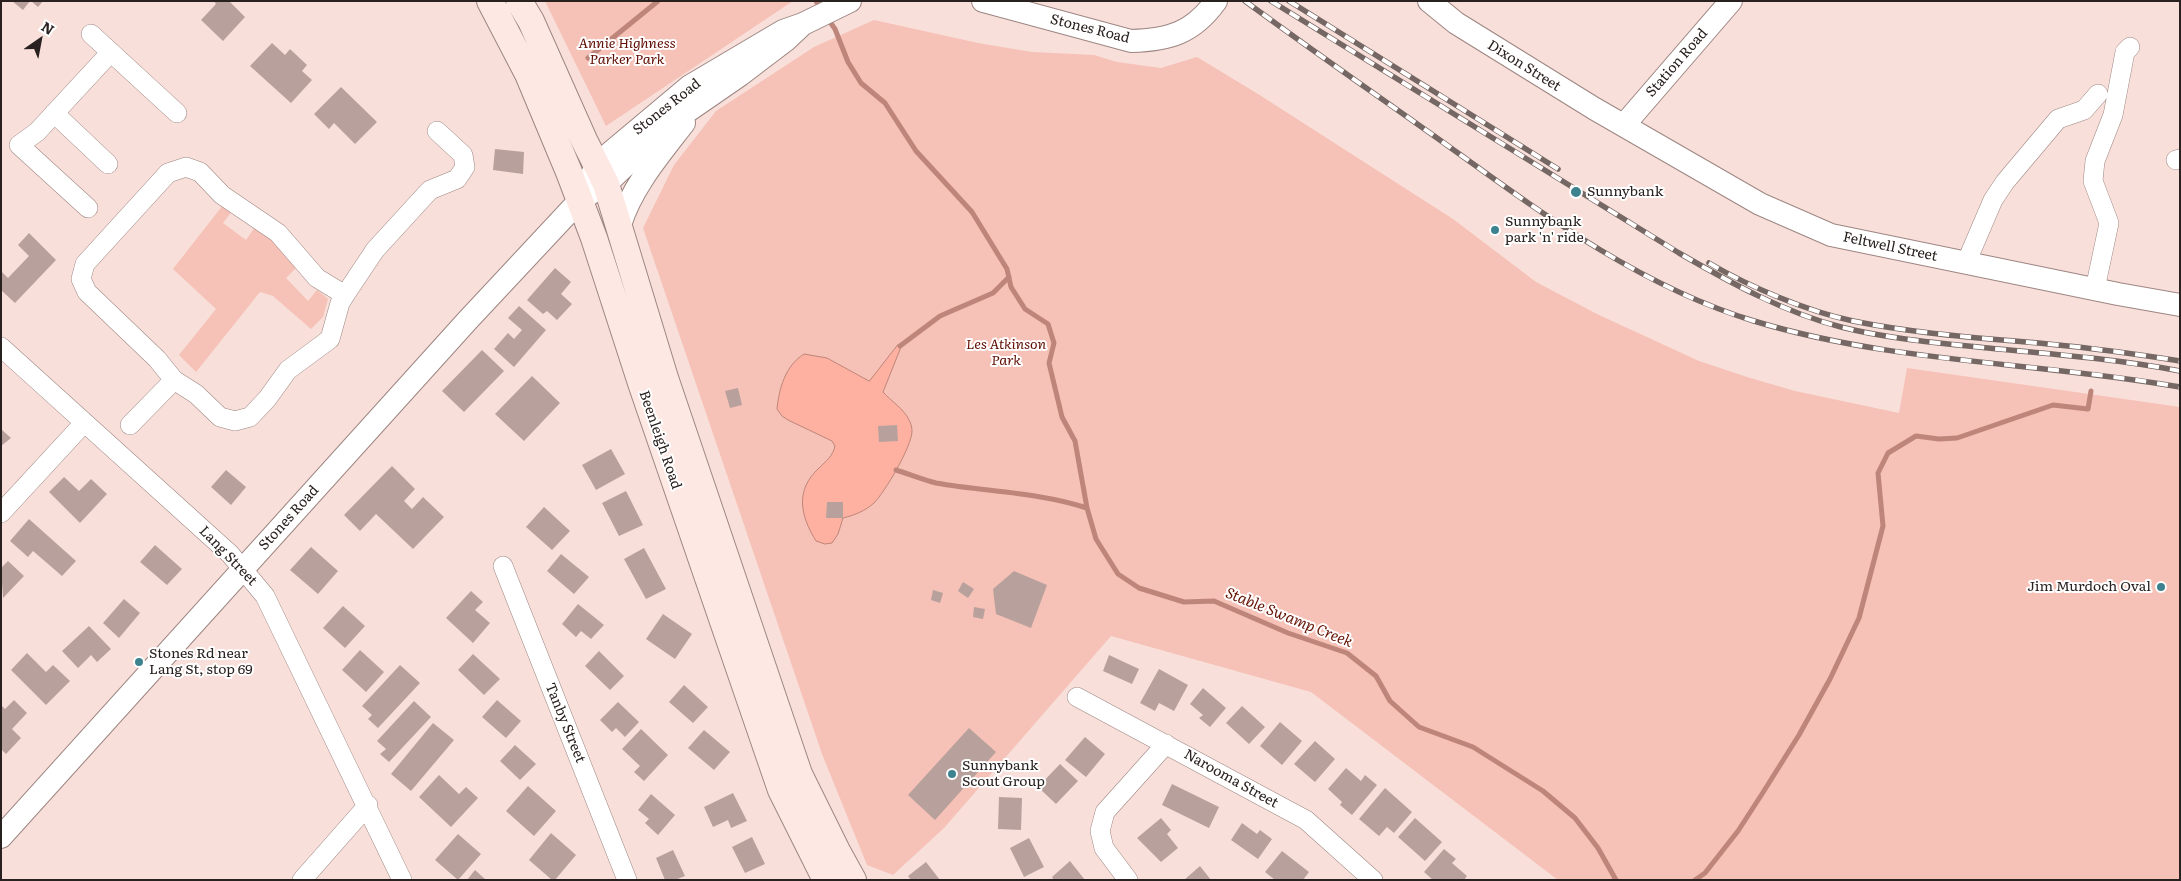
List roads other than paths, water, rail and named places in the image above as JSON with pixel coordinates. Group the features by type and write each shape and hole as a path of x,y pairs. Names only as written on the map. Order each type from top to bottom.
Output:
{"main road":[{"name":"Beenleigh Road","path":"490,1 528,74 580,200 781,790 826,880"},
{"name":"Beenleigh Road","path":"520,1 531,21 584,140 602,174 620,226 665,378 799,774 853,880"}],"street":[{"name":"Stones Road","path":"983,1 1131,41 1155,40 1188,30 1198,22 1216,1"},
{"name":"Dixon Street","path":"1429,1 1456,23 1624,125"},
{"name":"Station Road","path":"1624,125 1731,1"},
{"name":"Stones Road","path":"1,837 468,320 602,174 690,86 783,31 803,24 848,2"},
{"name":"Stones Road","path":"602,174 786,40 803,24"},
{"path":"91,34 177,113"},
{"path":"2095,289 2109,223 2093,181 2095,161 2113,115 2125,52 2130,47"},
{"path":"88,208 19,144 36,132 111,52"},
{"path":"1966,263 1994,200 2005,182 2058,119 2084,110 2098,94"},
{"name":"Stones Road","path":"620,226 626,207 634,193 698,105"},
{"path":"54,113 108,164"},
{"name":"Feltwell Street","path":"1624,125 1760,204 1832,235 2180,305"},
{"path":"345,295 318,278 278,233 222,195 200,172 186,167 168,173 85,264 81,279 87,292 157,359 174,380 196,394 220,416 234,421 250,417 267,399 288,370 330,339 340,304 375,250 430,190 457,179 465,167 463,155 437,131"},
{"name":"Lang Street","path":"1,347 230,554 265,596 368,806 402,880"},
{"path":"130,425 174,380"},
{"path":"1,513 84,423"},
{"name":"Tanby Street","path":"503,566 627,880"},
{"name":"Narooma Street","path":"1078,697 1306,820 1373,880"},
{"path":"1128,880 1104,848 1100,831 1105,812 1166,744"},
{"path":"302,880 368,806"}],"waterway":[{"path":"588,58 658,1"},
{"name":"Stable Swamp Creek","path":"816,1 822,10"},
{"name":"Stable Swamp Creek","path":"828,19 835,29 848,62 861,83 885,103 916,151 972,212 1007,269 1011,287 1025,309 1048,324 1054,343 1049,363 1062,417 1075,441 1087,508 1096,539 1118,574 1139,588 1184,602 1214,601 1288,633 1347,653 1376,676 1390,701 1419,727 1473,747 1543,791 1575,818 1598,848 1616,880"},
{"path":"900,346 940,316 993,293 1009,277"},
{"path":"1695,880 1705,873 1738,831 1799,735 1830,679 1859,618 1883,526 1878,473 1888,453 1916,436 1939,439 1957,438 2053,405 2088,409 2091,391"},
{"path":"896,470 936,483 1031,495 1087,508"}],"railway":[{"path":"1245,1 1480,169 1592,245 1671,288 1712,306 1754,321 1806,335 1859,346 2180,387"},
{"path":"1271,1 1679,253 1738,286 1778,305 1841,327 1896,338 2108,360 2180,371"},
{"path":"1289,1 1558,169"},
{"path":"1709,263 1742,281 1798,305 1853,321 1975,338 2081,347 2180,361"}],"place":[{"name":"Sunnybank","path":"1576,192"},
{"name":"Sunnybank park 'n' ride","path":"1495,230"},
{"name":"Jim Murdoch Oval","path":"2161,587"},
{"name":"Stones Rd near Lang St, stop 69","path":"139,662"},
{"name":"Sunnybank Scout Group","path":"952,774"}],"park label":[{"name":"Annie Highness Parker Park","path":"627,52"},
{"name":"Les Atkinson Park","path":"1006,354"}]}
